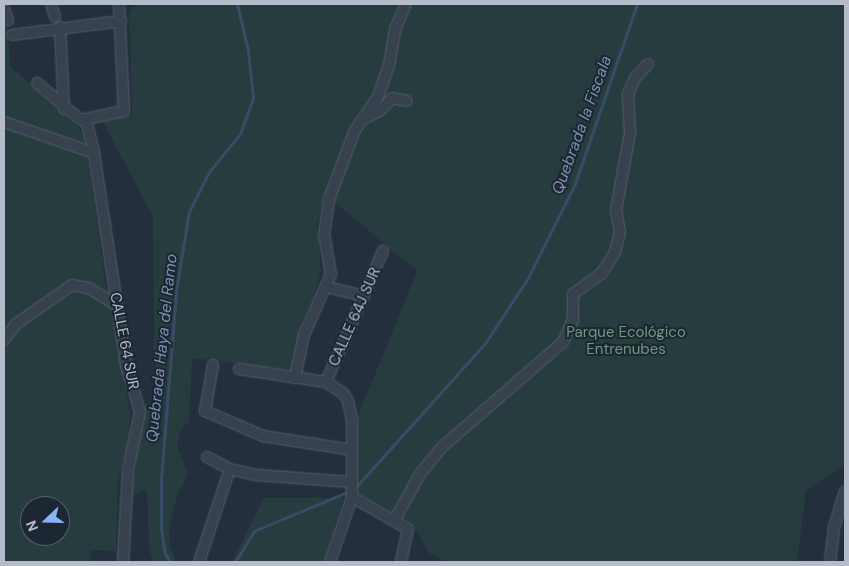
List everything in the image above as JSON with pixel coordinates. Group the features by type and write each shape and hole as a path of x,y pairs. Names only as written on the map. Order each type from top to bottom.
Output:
{"street":[{"path":"50,4 55,16"},
{"path":"37,83 67,111 86,120 124,111 119,4"},
{"path":"295,378 304,335 331,274 324,235 329,199 351,139 378,97 389,66 396,27 406,4"},
{"path":"4,9 8,20"},
{"path":"12,35 60,27 121,21"},
{"path":"60,27 67,111"},
{"path":"394,520 420,474 441,448 563,342 573,320 573,294 602,273 613,257 620,232 616,210 630,133 628,94 635,78 648,64"},
{"path":"364,118 379,111 393,98 407,101"},
{"name":"CALLE 64 SUR","path":"86,120 94,153 126,364 140,412 128,470 123,562"},
{"path":"4,122 94,153"},
{"name":"CALLE 64J SUR","path":"326,382 383,251"},
{"path":"4,340 16,324 72,285 88,288 116,305"},
{"path":"326,287 364,296"},
{"path":"213,365 205,411 263,436 352,450"},
{"path":"238,369 326,382 343,393 348,401 352,450 352,498 330,562"},
{"path":"207,457 230,469 257,475 352,482"},
{"path":"199,562 230,469"},
{"path":"830,562 834,527 845,492"},
{"path":"352,498 408,529 401,562"}],"green space":[{"name":"Parque Ecológico Entrenubes","path":"138,4 845,4 845,464 806,491 797,562 448,562 430,554 411,522 356,492 358,416 417,271 324,193 317,224 321,270 314,297 302,322 291,370 192,358 189,421 181,430 177,446 188,474 177,496 169,530 170,546 176,562 153,562 149,548 147,490 131,496 143,404 162,404 154,354 153,217 103,122 132,115 129,11"},
{"path":"4,18 8,30 10,66 78,127 85,138 105,281 130,414 129,436 118,483 116,551 90,550 91,562 4,562"},
{"path":"264,498 343,498 324,562 232,562"}],"waterway":[{"name":"Quebrada Haya del Ramo","path":"170,562 165,554 161,529 161,479 176,291 189,212 209,172 240,134 253,98 248,51 237,4"},
{"name":"Quebrada la Fiscala","path":"357,486 486,342 528,278 575,184 637,4"},
{"name":"Quebrada la Fiscala","path":"235,562 254,531 345,493"}]}
